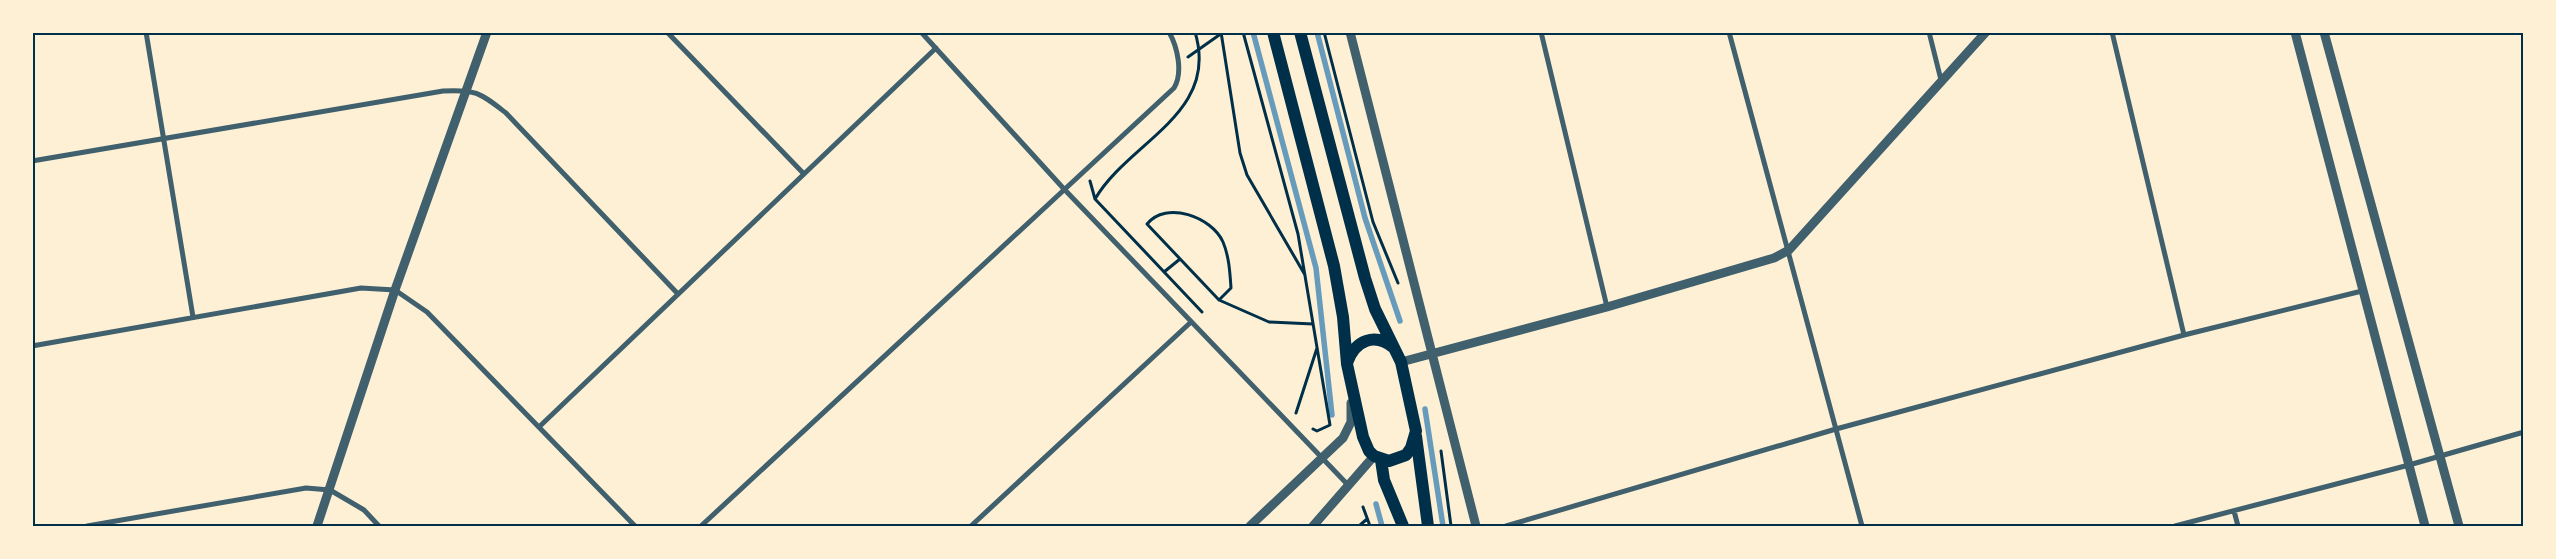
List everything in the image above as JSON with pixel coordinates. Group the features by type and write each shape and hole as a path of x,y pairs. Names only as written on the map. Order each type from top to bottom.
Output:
{"main road":[{"path":"1273,32 1334,266 1344,317 1351,390 1363,437 1369,451 1377,458 1389,461 1406,455 1411,448 1416,431"},
{"path":"1300,32 1365,278 1375,309 1399,356 1416,431 1428,526"},
{"path":"1347,364 1352,350 1361,342 1372,338 1383,340 1399,356"},
{"path":"1377,458 1403,526"}],"street":[{"path":"146,32 193,317"},
{"path":"317,526 395,290 468,90 487,32"},
{"path":"667,32 804,174"},
{"path":"922,32 1064,189 1349,486"},
{"path":"701,526 1174,88 1180,79 1175,42 1169,32"},
{"path":"1350,32 1476,526"},
{"path":"1540,32 1607,307"},
{"path":"1729,32 1862,526"},
{"path":"1929,32 1941,80"},
{"path":"1399,356 1432,352 1607,307 1774,258 1789,250 1986,32"},
{"path":"2112,32 2184,334"},
{"path":"2295,32 2425,526"},
{"path":"2324,32 2459,526"},
{"path":"538,427 936,48"},
{"path":"32,161 443,90 468,90 487,98 506,113 678,294"},
{"path":"32,346 361,288 395,290 427,312 635,526"},
{"path":"1506,526 1836,429 2184,334 2362,291"},
{"path":"971,526 1191,322"},
{"path":"1250,526 1323,459 1348,430 1351,422 1351,390"},
{"path":"2174,526 2409,466 2524,432"},
{"path":"1312,526 1377,458"},
{"path":"87,526 306,488 330,490 364,510 379,526"},
{"path":"2234,511 2238,526"}],"path":[{"path":"1095,199 1106,180 1182,111 1200,74 1195,32"},
{"path":"1243,32 1298,234 1314,324 1330,425 1317,431 1309,427"},
{"path":"1324,32 1373,222 1400,288"},
{"path":"1178,65 1222,33 1240,153 1248,175 1306,277"},
{"path":"1087,168 1095,199 1204,315"},
{"path":"1219,300 1231,288 1226,254 1216,232 1209,225 1191,216 1163,213 1152,218 1147,224 1219,300 1269,322 1314,324"},
{"path":"1164,272 1180,259"},
{"path":"1296,413 1317,347"},
{"path":"1289,406 1302,420"},
{"path":"1363,507 1370,526"},
{"path":"1359,526 1368,519"}],"waterway":[{"path":"1253,32 1316,268 1332,415"},
{"path":"1317,32 1365,218 1400,321"},
{"path":"1425,409 1443,526"},
{"path":"1376,504 1382,526"}]}
